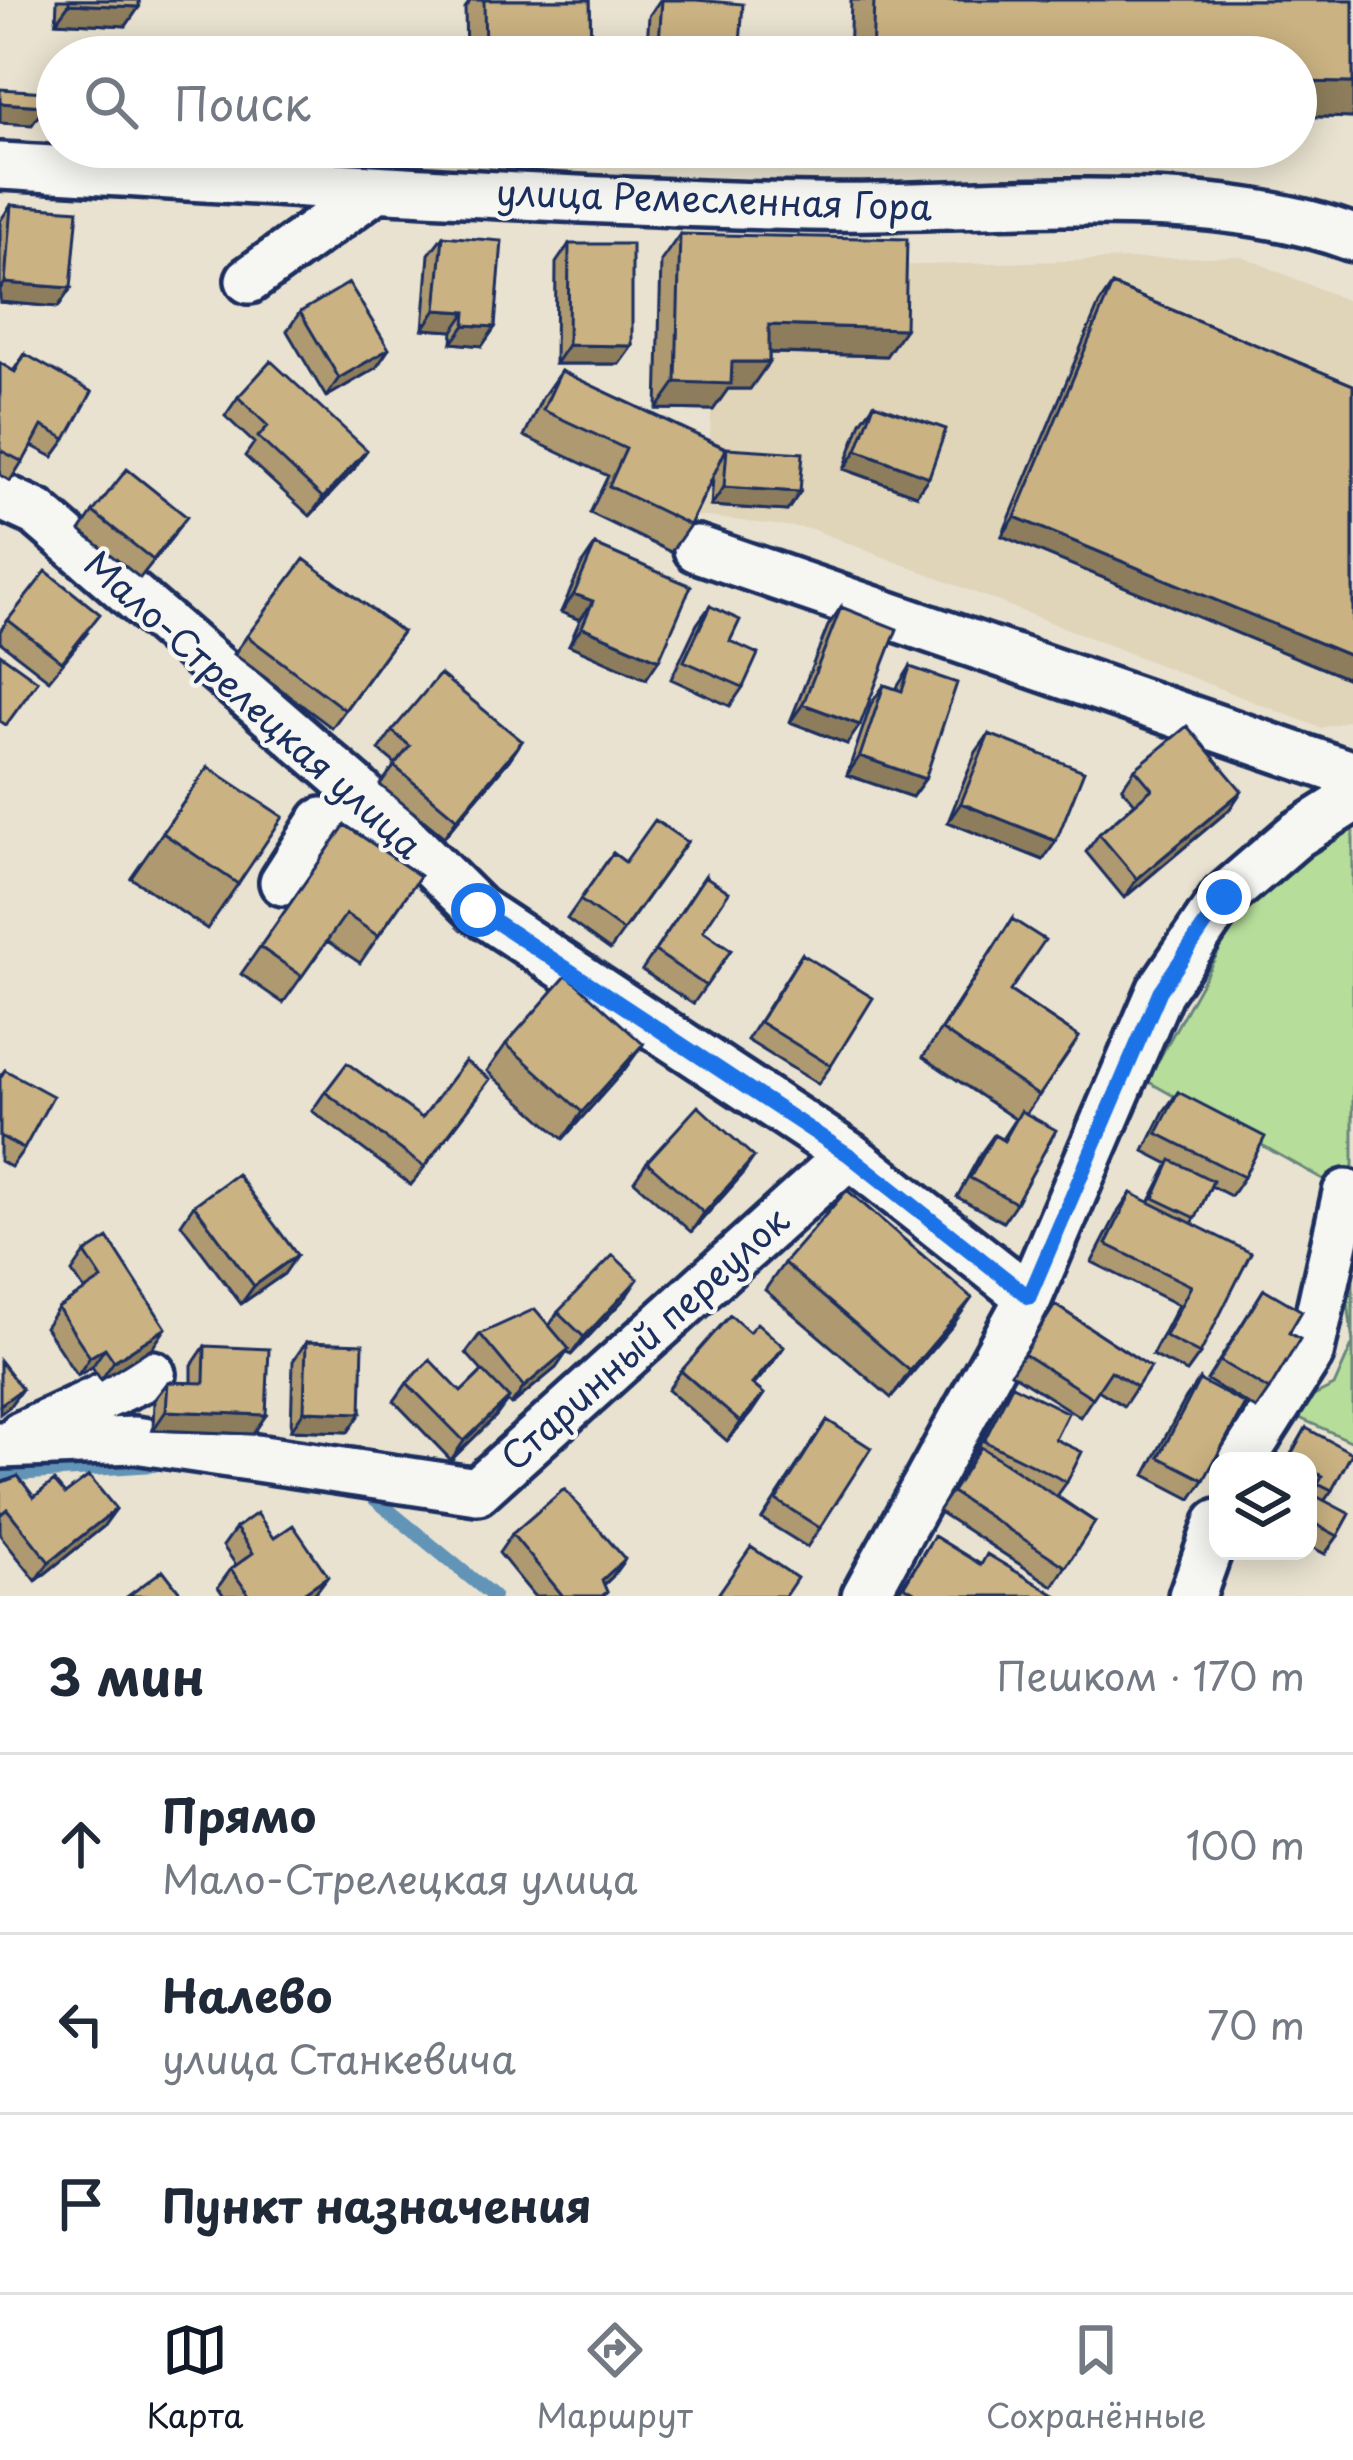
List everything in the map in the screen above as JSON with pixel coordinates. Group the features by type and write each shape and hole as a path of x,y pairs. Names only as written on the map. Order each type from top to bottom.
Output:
{"street":[{"name":"улица Ремесленная Гора","path":"0,166 374,190 812,207 1221,205 1319,225 1353,238"},
{"path":"249,280 374,190"},
{"name":"Мало-Стрелецкая улица","path":"0,496 37,513 335,771 478,910 849,1155 1029,1297"},
{"path":"697,549 1353,776"},
{"path":"865,1596 1029,1297 1160,991 1224,897 1296,835 1353,800"},
{"path":"283,882 322,821 478,910"},
{"name":"Старинный переулок","path":"1,1444 136,1440 477,1491 849,1155"},
{"path":"1248,1452 1310,1354 1346,1193"},
{"path":"1,1444 152,1374"},
{"path":"1192,1596 1209,1548"}],"shaded area":[{"path":"1241,256 1353,303 1353,719 1321,728 812,529 689,515 708,475 719,262 888,266"}],"green space":[{"path":"1353,825 1353,1196 1147,1081 1230,931 1299,851"},
{"path":"1353,1274 1353,1343 1348,1302"},
{"path":"1353,1343 1353,1442 1284,1411 1334,1386"}],"building":[{"path":"69,0 139,0 139,7 69,4"},
{"path":"484,0 590,0 591,36 485,36"},
{"path":"662,0 743,4 741,36 659,36"},
{"path":"874,0 1353,0 1353,83 1317,82 1317,36 873,36"},
{"path":"0,89 36,91 36,105 0,103"},
{"path":"11,205 78,210 71,288 5,283"},
{"path":"680,234 907,239 905,329 769,325 769,362 732,362 731,384 676,382"},
{"path":"443,236 502,241 495,327 465,325 466,312 436,310"},
{"path":"569,244 632,244 632,346 568,345"},
{"path":"349,283 389,349 339,378 300,312"},
{"path":"1112,285 1353,385 1353,657 1015,517"},
{"path":"25,354 92,392 66,439 42,426 23,462 0,450 0,363 15,372"},
{"path":"271,361 367,450 323,498 258,437 268,426 238,397"},
{"path":"561,371 726,449 690,525 609,486 626,449 543,410"},
{"path":"874,404 946,429 929,477 857,450"},
{"path":"727,448 803,453 800,492 724,487"},
{"path":"127,469 187,517 153,560 93,512"},
{"path":"595,545 691,586 659,660 582,627 593,601 574,594"},
{"path":"304,559 402,632 345,710 247,636"},
{"path":"46,571 100,614 62,662 8,620"},
{"path":"710,606 740,620 730,641 758,654 743,687 684,661"},
{"path":"841,607 897,629 860,725 803,704"},
{"path":"0,654 38,681 6,725 0,721"},
{"path":"910,667 957,683 925,779 860,756 884,685 902,691"},
{"path":"440,674 522,741 457,819 394,766 410,746 392,731"},
{"path":"1187,726 1242,791 1137,879 1099,834 1152,789 1135,769"},
{"path":"989,734 1084,771 1056,841 961,803"},
{"path":"208,767 283,817 238,884 163,833"},
{"path":"655,820 687,842 623,931 580,900 613,853 625,862"},
{"path":"345,825 420,876 378,936 346,914 302,976 260,947"},
{"path":"705,876 729,892 703,931 731,950 706,986 655,951"},
{"path":"1012,919 1045,940 1010,991 1079,1037 1039,1096 942,1030"},
{"path":"802,954 873,998 831,1066 760,1022"},
{"path":"567,975 643,1044 582,1112 506,1044"},
{"path":"465,1061 490,1079 424,1167 325,1092 347,1063 422,1118"},
{"path":"5,1070 53,1096 24,1149 0,1136 0,1078"},
{"path":"1178,1092 1265,1137 1244,1177 1157,1133"},
{"path":"698,1106 754,1157 704,1213 647,1162"},
{"path":"1021,1111 1056,1130 1016,1203 970,1178 994,1135 1004,1141"},
{"path":"1171,1160 1213,1181 1196,1218 1154,1198"},
{"path":"237,1174 297,1255 254,1286 194,1205"},
{"path":"847,1190 972,1298 910,1371 784,1263"},
{"path":"1131,1193 1251,1253 1200,1354 1165,1336 1191,1286 1106,1244"},
{"path":"108,1238 166,1328 114,1361 105,1348 90,1357 58,1308 102,1279 85,1253"},
{"path":"613,1255 638,1279 584,1337 558,1312"},
{"path":"1264,1289 1302,1311 1289,1333 1300,1339 1269,1390 1220,1361"},
{"path":"1055,1305 1150,1367 1137,1387 1111,1371 1093,1398 1024,1354"},
{"path":"535,1309 569,1349 524,1387 480,1334"},
{"path":"730,1315 749,1332 757,1323 784,1347 752,1384 764,1394 740,1422 681,1371"},
{"path":"306,1342 363,1344 361,1413 304,1411"},
{"path":"205,1346 269,1349 266,1415 166,1411 168,1382 204,1383"},
{"path":"430,1360 461,1392 483,1371 509,1398 464,1441 407,1383"},
{"path":"0,1361 22,1389 0,1405"},
{"path":"1199,1380 1245,1404 1219,1452 1209,1452 1204,1480 1159,1457"},
{"path":"1012,1385 1068,1413 1055,1439 1082,1452 1067,1482 984,1441"},
{"path":"827,1420 871,1448 820,1528 776,1500"},
{"path":"1306,1428 1352,1453 1332,1490 1318,1483 1322,1476 1317,1473 1317,1452 1293,1452"},
{"path":"981,1447 1095,1522 1066,1567 952,1492"},
{"path":"18,1476 34,1497 54,1481 65,1494 89,1476 116,1509 49,1562 7,1509 0,1515 0,1483"},
{"path":"564,1489 625,1559 602,1580 607,1592 602,1596 563,1596 512,1534"},
{"path":"1317,1497 1350,1514 1338,1536 1317,1525"},
{"path":"257,1513 274,1538 293,1525 328,1576 299,1596 250,1596 231,1569 253,1553 236,1528"},
{"path":"934,1536 981,1565 987,1554 1057,1596 921,1596 904,1586"},
{"path":"751,1547 797,1578 785,1596 719,1593"},
{"path":"163,1570 183,1596 128,1596"}],"waterway":[{"path":"0,1475 154,1465"},
{"path":"360,1493 370,1495 493,1596"}],"route":[{"path":"478,910 849,1155 1029,1297 1160,991 1224,897"}]}
